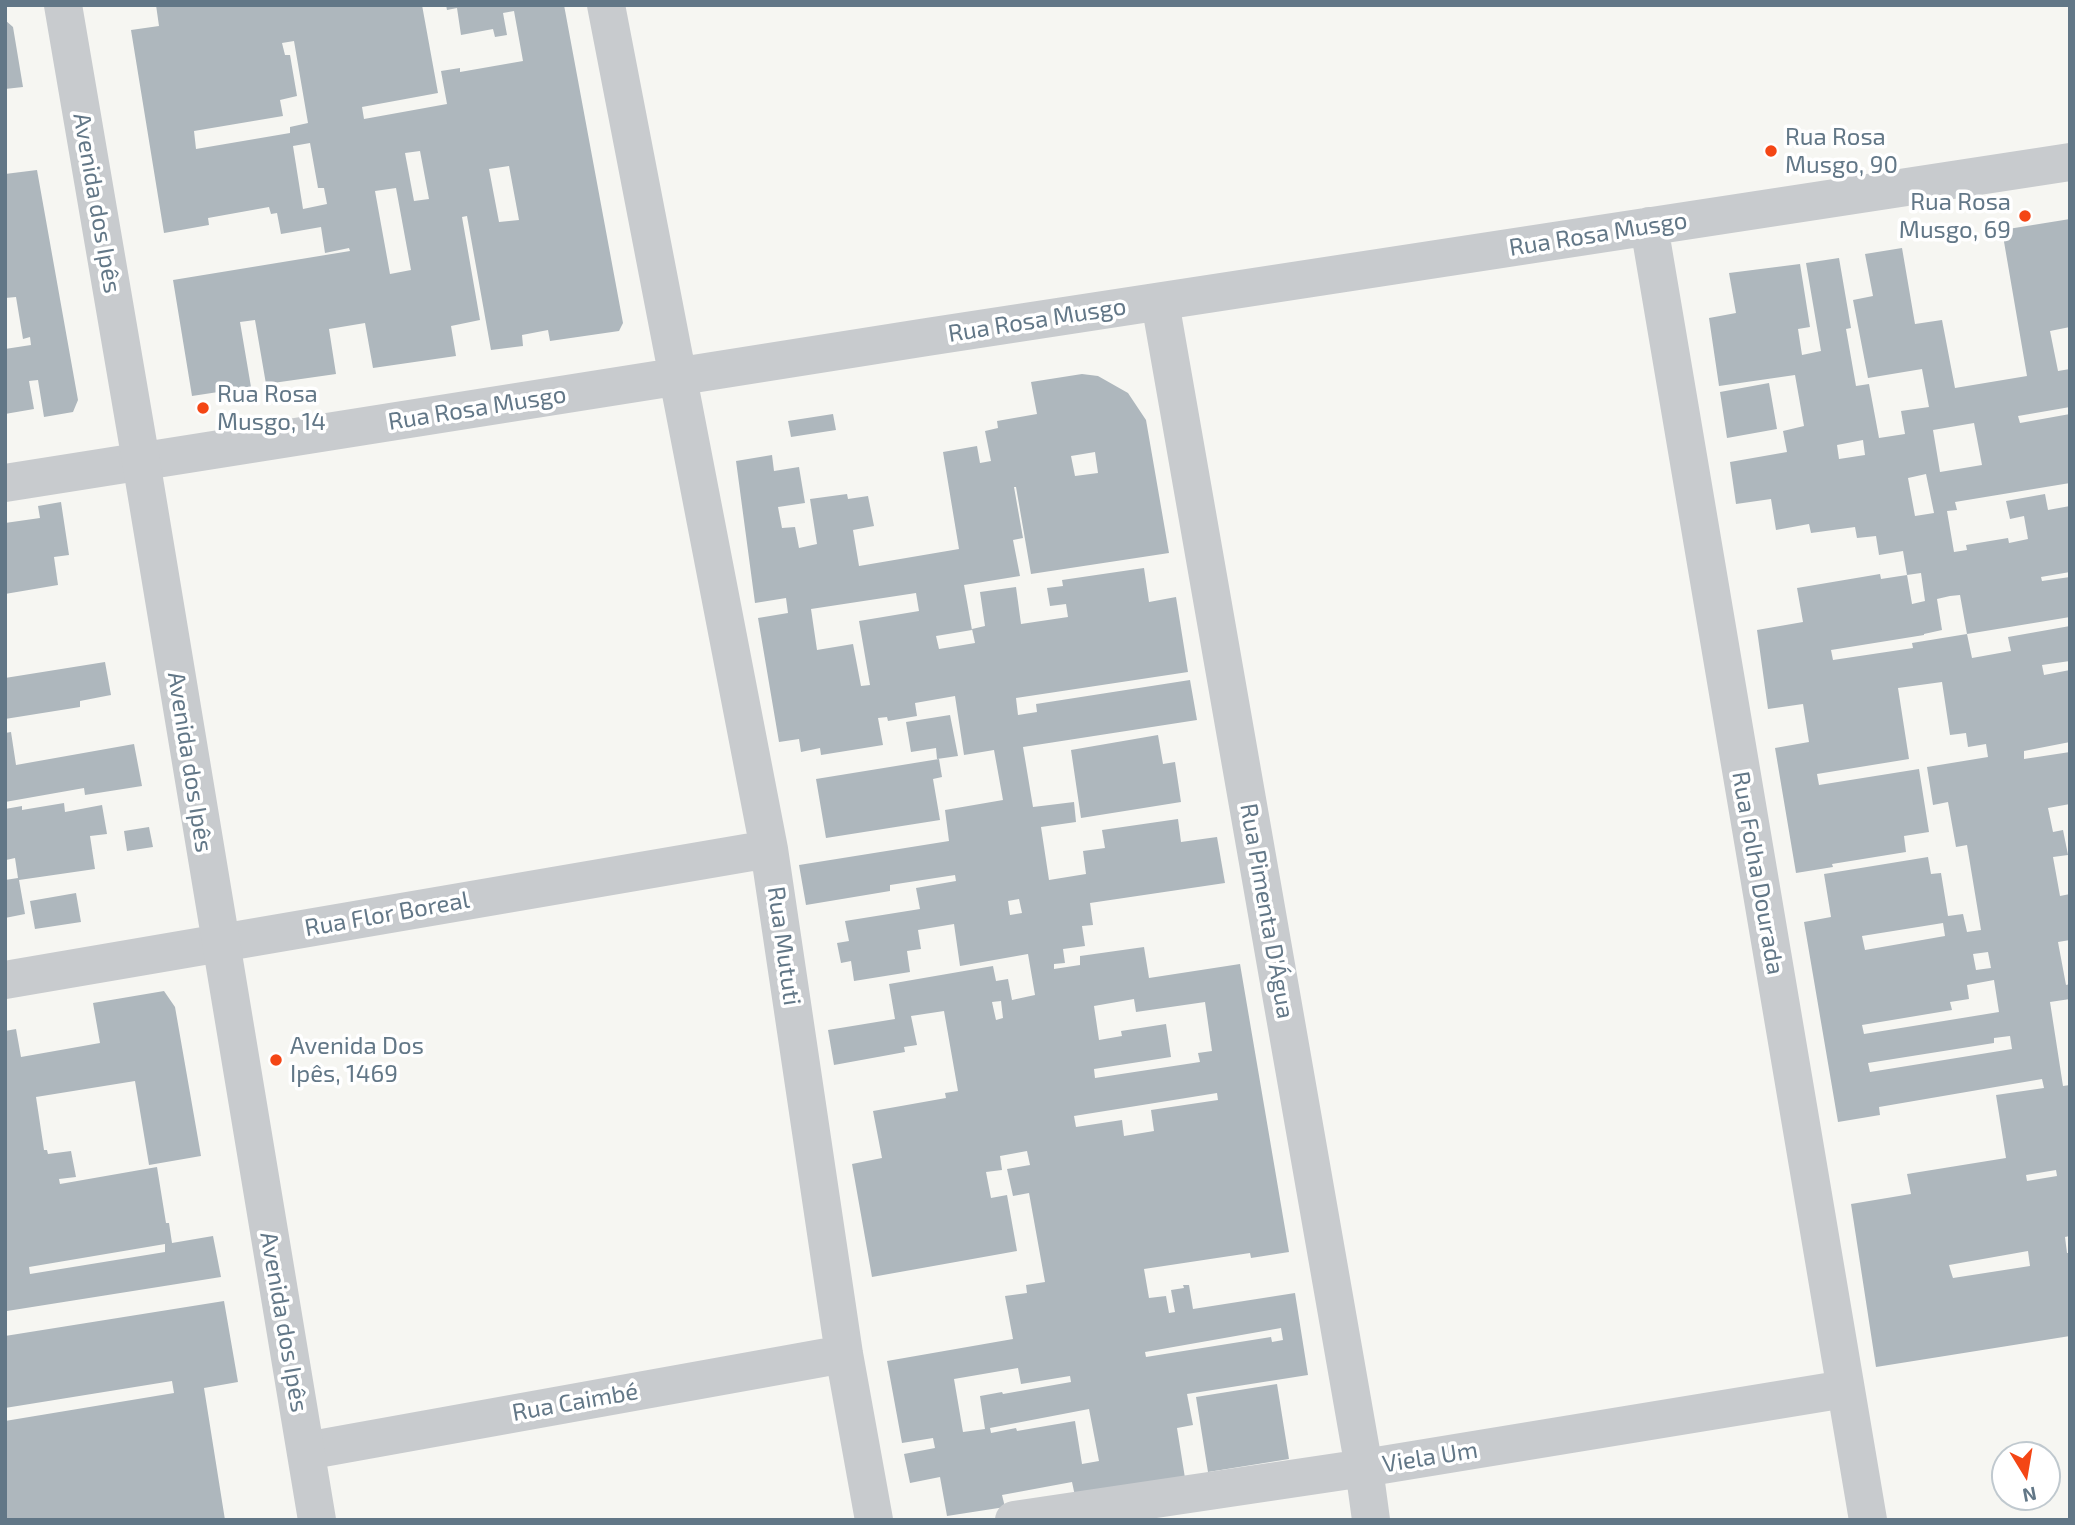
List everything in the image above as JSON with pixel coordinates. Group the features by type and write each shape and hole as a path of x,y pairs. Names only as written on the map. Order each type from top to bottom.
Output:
{"street":[{"name":"Avenida dos Ipês","path":"63,5 317,1520"},
{"name":"Rua Mututi","path":"606,5 769,849 844,1354 874,1520"},
{"name":"Rua Rosa Musgo","path":"5,483 678,376 2070,162"},
{"name":"Rua Folha Dourada","path":"1649,226 1868,1520"},
{"name":"Rua Pimenta D'Água","path":"1160,302 1371,1520"},
{"name":"Rua Flor Boreal","path":"5,980 769,849"},
{"name":"Rua Caimbé","path":"306,1451 844,1354"},
{"name":"Viela Um","path":"1014,1520 1364,1468 1845,1389"}],"building":[{"path":"156,5 422,5 438,93 362,107 364,119 447,104 441,71 460,68 460,72 523,61 514,11 503,13 507,35 495,37 493,29 461,35 457,8 447,10 446,5 564,5 623,323 619,331 550,341 548,330 522,335 523,346 491,350 467,216 462,217 480,320 451,326 456,356 373,368 365,323 329,329 336,374 266,384 255,320 240,322 251,387 192,396 173,280 350,251 349,248 325,253 321,227 281,234 277,213 271,214 269,207 208,218 209,225 164,233 131,30 159,26","holes":["294,41 308,123 290,127 290,133 196,149 194,131 283,116 280,100 297,96 290,55 285,55 282,43","310,143 318,188 324,188 327,204 303,209 293,146","420,151 429,199 414,201 405,153","509,166 519,220 499,222 489,169","396,188 411,270 390,274 375,191"]},
{"path":"5,20 13,27 23,87 5,89"},
{"path":"37,170 78,400 73,412 44,417 38,380 29,381 34,409 5,414 5,349 31,345 30,337 23,339 16,297 5,298 5,174"},
{"path":"2070,219 2070,327 2050,331 2058,371 2070,369 2070,407 2018,416 2020,423 2070,414 2070,483 1955,502 1957,510 1947,511 1954,552 1967,550 1966,545 2008,538 2009,543 2028,539 2024,516 2010,519 2006,501 2045,494 2048,510 2070,506 2070,572 2041,577 2042,581 2070,577 2070,617 1967,634 1972,658 2011,651 2008,637 2070,626 2070,661 2042,665 2044,675 2070,670 2070,742 2024,751 2024,759 2070,752 2070,804 2048,808 2053,832 2063,830 2068,855 2053,857 2060,896 2070,894 2070,940 2058,942 2066,985 2070,984 2070,999 2050,1002 2063,1086 2070,1085 2070,1236 2065,1237 2067,1253 2070,1253 2070,1336 1876,1367 1851,1204 1911,1194 1907,1174 2006,1158 1996,1095 2044,1088 2042,1079 1879,1107 1880,1115 1838,1122 1804,922 1831,917 1824,874 1928,857 1931,874 1941,873 1948,916 1963,914 1967,932 1981,930 1967,845 1956,847 1948,802 1933,805 1927,767 1988,757 1986,744 1968,747 1966,733 1950,735 1942,682 1898,688 1909,759 1817,774 1819,785 1919,769 1929,832 1904,836 1906,852 1796,873 1775,748 1809,742 1803,704 1768,709 1757,630 1803,622 1797,588 1880,574 1881,579 1907,575 1903,551 1879,555 1876,536 1857,538 1855,527 1811,533 1809,524 1776,530 1771,499 1736,504 1730,462 1787,452 1783,431 1804,426 1795,375 1719,386 1709,318 1736,313 1729,273 1800,264 1810,327 1798,329 1802,355 1821,351 1806,263 1839,258 1851,328 1846,329 1856,386 1869,384 1879,438 1905,434 1901,411 1929,407 1922,369 1868,378 1853,300 1873,296 1865,254 1902,248 1915,324 1942,320 1955,388 2027,376 2002,230","holes":["1974,423 1982,465 1940,472 1933,430","1863,440 1865,455 1839,459 1837,445","1926,474 1934,513 1915,516 1908,478","1921,573 1925,601 1912,604 1907,575","1960,595 1967,634 1912,643 1913,648 1833,660 1831,650 1942,630 1937,599","1943,923 1945,936 1865,950 1862,936","1988,952 1991,968 1976,970 1973,954","1994,980 1999,1012 1864,1034 1862,1025 1952,1010 1950,1002 1969,999 1967,985","2010,1036 2012,1049 1870,1072 1868,1063 1994,1043 1994,1038","2056,1170 2057,1176 2027,1181 2026,1175","2028,1251 2030,1266 1953,1278 1949,1265"]},
{"path":"1082,374 1098,376 1128,393 1146,420 1169,553 1031,574 1014,487 1023,538 1013,540 1020,576 964,585 972,630 936,636 939,649 975,643 972,629 985,626 980,592 1016,587 1021,624 1068,617 1066,604 1050,606 1047,588 1063,586 1062,580 1144,568 1149,602 1176,597 1188,672 1016,698 1018,715 1037,712 1036,704 1190,680 1197,720 1023,747 1033,807 1074,802 1076,822 1041,827 1049,880 1086,874 1083,851 1105,848 1102,830 1178,819 1181,842 1217,837 1225,883 1090,903 1093,925 1082,926 1085,946 1063,949 1065,963 1054,964 1054,969 1080,965 1080,956 1144,947 1149,978 1240,964 1289,1252 1251,1258 1250,1253 1144,1269 1149,1298 1166,1296 1169,1313 1175,1312 1171,1290 1184,1288 1183,1285 1189,1285 1193,1309 1295,1293 1308,1375 1187,1394 1193,1425 1177,1428 1185,1478 1075,1496 1072,1482 1002,1495 1005,1507 947,1516 940,1477 910,1483 904,1454 935,1448 933,1438 902,1443 887,1361 1013,1339 1005,1296 1027,1293 1026,1285 1045,1282 1029,1193 1013,1196 1007,1169 1030,1165 1027,1151 1000,1156 1002,1170 986,1172 991,1198 1007,1195 1017,1251 872,1277 852,1164 882,1158 873,1111 946,1098 945,1093 958,1091 944,1011 911,1016 917,1045 904,1047 905,1052 834,1065 828,1030 895,1019 889,984 993,966 996,981 1008,979 1012,1000 1035,995 1028,954 960,966 954,924 918,930 921,949 907,951 910,972 854,981 851,961 841,963 837,943 849,941 845,921 920,909 916,888 956,881 955,875 890,885 890,891 806,905 799,865 949,841 945,810 1003,800 994,750 964,755 955,696 915,703 917,716 888,721 887,717 878,718 883,745 821,755 820,748 801,752 799,739 779,742 758,618 788,613 786,598 755,603 736,461 772,455 774,471 799,467 805,503 778,507 782,528 795,527 799,548 817,544 810,499 847,494 848,499 868,496 874,526 853,530 859,566 959,549 943,452 977,446 980,463 991,461 985,431 998,428 997,421 1037,414 1031,382","holes":["1095,452 1098,473 1075,476 1071,456","916,593 919,611 859,621 870,685 861,686 853,644 817,650 811,609","1019,899 1022,913 1010,915 1008,901","1134,999 1136,1012 1205,1002 1212,1051 1198,1053 1200,1062 1095,1078 1094,1069 1171,1057 1166,1024 1121,1031 1122,1036 1099,1040 1094,1006","1001,1001 1003,1018 996,1020 992,1002","1217,1093 1218,1100 1151,1110 1154,1131 1124,1136 1122,1120 1076,1127 1074,1116","1281,1328 1283,1340 1272,1342 1271,1337 1146,1357 1145,1352","1018,1368 1021,1384 1070,1376 1071,1382 980,1396 985,1429 963,1432 954,1379","1089,1409 1099,1461 1082,1464 1075,1421 1017,1431 1016,1428 991,1433 990,1428"]},
{"path":"1769,383 1777,429 1727,438 1720,392"},
{"path":"833,414 836,430 791,437 788,421"},
{"path":"61,502 69,555 54,557 58,585 5,594 5,523 40,518 38,506"},
{"path":"105,662 111,695 80,701 80,707 5,719 5,678"},
{"path":"950,715 958,756 937,759 936,748 911,752 906,722"},
{"path":"11,732 16,765 134,744 142,786 85,795 84,788 5,802 5,733"},
{"path":"1158,735 1163,764 1175,762 1181,802 1081,818 1071,750"},
{"path":"939,759 942,777 933,779 940,820 826,838 816,779"},
{"path":"64,803 65,812 102,805 107,834 90,836 95,869 19,880 25,914 5,918 5,880 18,878 15,858 6,860 5,856 5,809 22,806 22,810"},
{"path":"149,827 153,847 127,851 124,831"},
{"path":"76,893 81,922 35,929 30,901"},
{"path":"164,991 175,1007 201,1156 149,1165 135,1081 36,1097 44,1150 47,1150 48,1154 71,1151 76,1177 59,1179 60,1184 157,1167 172,1243 213,1236 221,1277 7,1311 5,1031 16,1029 21,1057 100,1043 93,1003","holes":["165,1244 165,1252 30,1274 29,1267"]},
{"path":"224,1301 238,1382 204,1388 225,1520 5,1520 5,1421 174,1393 172,1381 5,1408 5,1336"},
{"path":"1277,1384 1289,1459 1208,1472 1196,1397"}],"place":[{"name":"Rua Rosa Musgo, 90","path":"1771,151"},
{"name":"Rua Rosa Musgo, 69","path":"2025,216"},
{"name":"Rua Rosa Musgo, 14","path":"203,408"},
{"name":"Avenida Dos Ipês, 1469","path":"276,1060"}]}
